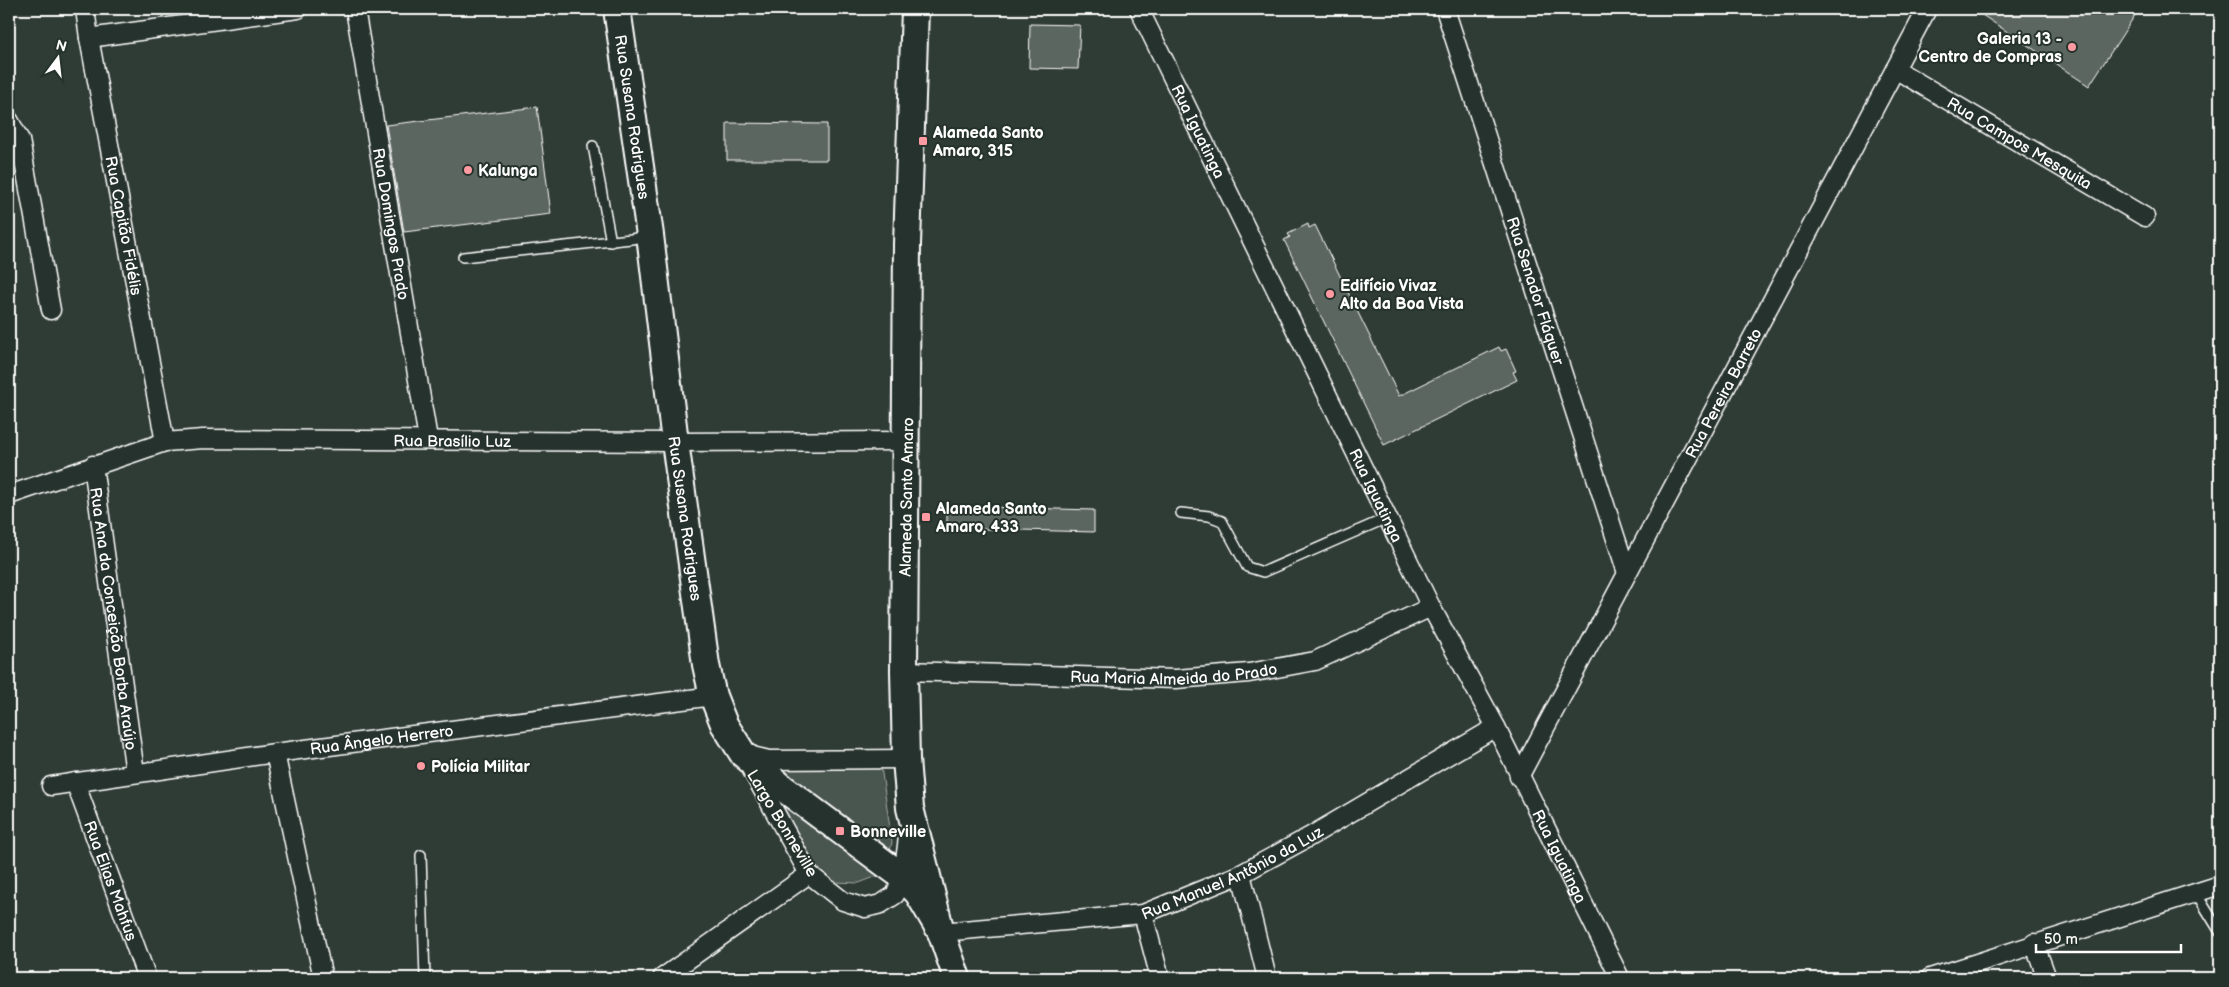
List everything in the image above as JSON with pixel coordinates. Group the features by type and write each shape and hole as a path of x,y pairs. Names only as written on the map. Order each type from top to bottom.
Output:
{"main road":[{"name":"Rua Susana Rodrigues","path":"617,9 650,235 675,442 706,665 713,696 724,724 743,754 783,788 904,877 918,893 941,932"},
{"name":"Alameda Santo Amaro","path":"916,9 907,244 904,671 906,759 910,808 941,932 957,978"}],"street":[{"name":"Rua Capitão Fidélis","path":"85,9 165,442"},
{"path":"89,38 298,9"},
{"name":"Rua Domingos Prado","path":"355,9 428,439"},
{"name":"Rua Iguatinga","path":"1139,9 1431,607 1496,727 1620,978"},
{"name":"Rua Senador Fláquer","path":"1445,9 1627,573"},
{"name":"Rua Pereira Barreto","path":"1520,776 1927,9"},
{"name":"Rua Campos Mesquita","path":"1895,69 2145,217"},
{"path":"9,120 20,140 51,310"},
{"name":"Rua Brasílio Luz","path":"9,495 165,442 203,439 675,442 907,441"},
{"name":"Rua Ana da Conceição Borba Araújo","path":"93,465 135,773"},
{"name":"Rua Maria Almeida do Prado","path":"904,671 1176,679 1249,673 1315,660 1431,607"},
{"name":"Rua Ângelo Herrero","path":"51,786 275,753 713,696"},
{"name":"Rua Manuel Antônio da Luz","path":"941,932 1143,914 1240,874 1309,837 1496,727"},
{"path":"275,753 323,978"},
{"name":"Largo Bonneville","path":"743,754 769,760 906,759"},
{"name":"Largo Bonneville","path":"743,754 809,874 843,901 865,908 881,904 895,895 904,877 908,852 910,808"},
{"name":"Rua Elias Mahfus","path":"74,782 147,978"},
{"path":"662,978 809,874"},
{"path":"1240,874 1267,978"},
{"path":"1930,978 2034,943 2220,885"},
{"path":"1143,914 1160,978"},
{"path":"2034,943 2047,978"}],"lane":[{"path":"593,146 611,242"},
{"path":"463,257 611,242 650,235"},
{"path":"1181,513 1209,516 1222,521 1247,567 1263,572 1387,518"},
{"path":"421,855 425,978"},
{"path":"2196,893 2220,932"}],"shaded area":[{"path":"880,760 892,842 888,861 880,875 859,883 835,882 809,868 754,764"}],"building":[{"name":"Galeria 13 - Centro de Compras","path":"1973,9 2139,9 2089,86"},
{"path":"1030,24 1080,25 1078,69 1029,68"},
{"name":"Kalunga","path":"537,107 551,214 404,232 386,125"},
{"path":"727,123 827,124 827,160 727,160"},
{"name":"Edifício Vivaz Alto da Boa Vista","path":"1308,224 1309,228 1315,225 1399,396 1499,347 1501,351 1506,349 1516,371 1513,372 1517,380 1384,445 1284,240 1290,237 1288,234"},
{"path":"947,506 1094,510 1094,532 947,528"}],"place":[{"name":"Galeria 13 - Centro de Compras","path":"2072,47"},
{"name":"Alameda Santo Amaro, 315","path":"923,141"},
{"name":"Kalunga","path":"468,170"},
{"name":"Edifício Vivaz Alto da Boa Vista","path":"1330,294"},
{"name":"Alameda Santo Amaro, 433","path":"926,517"},
{"name":"Polícia Militar","path":"421,766"},
{"name":"Bonneville","path":"840,831"}]}
